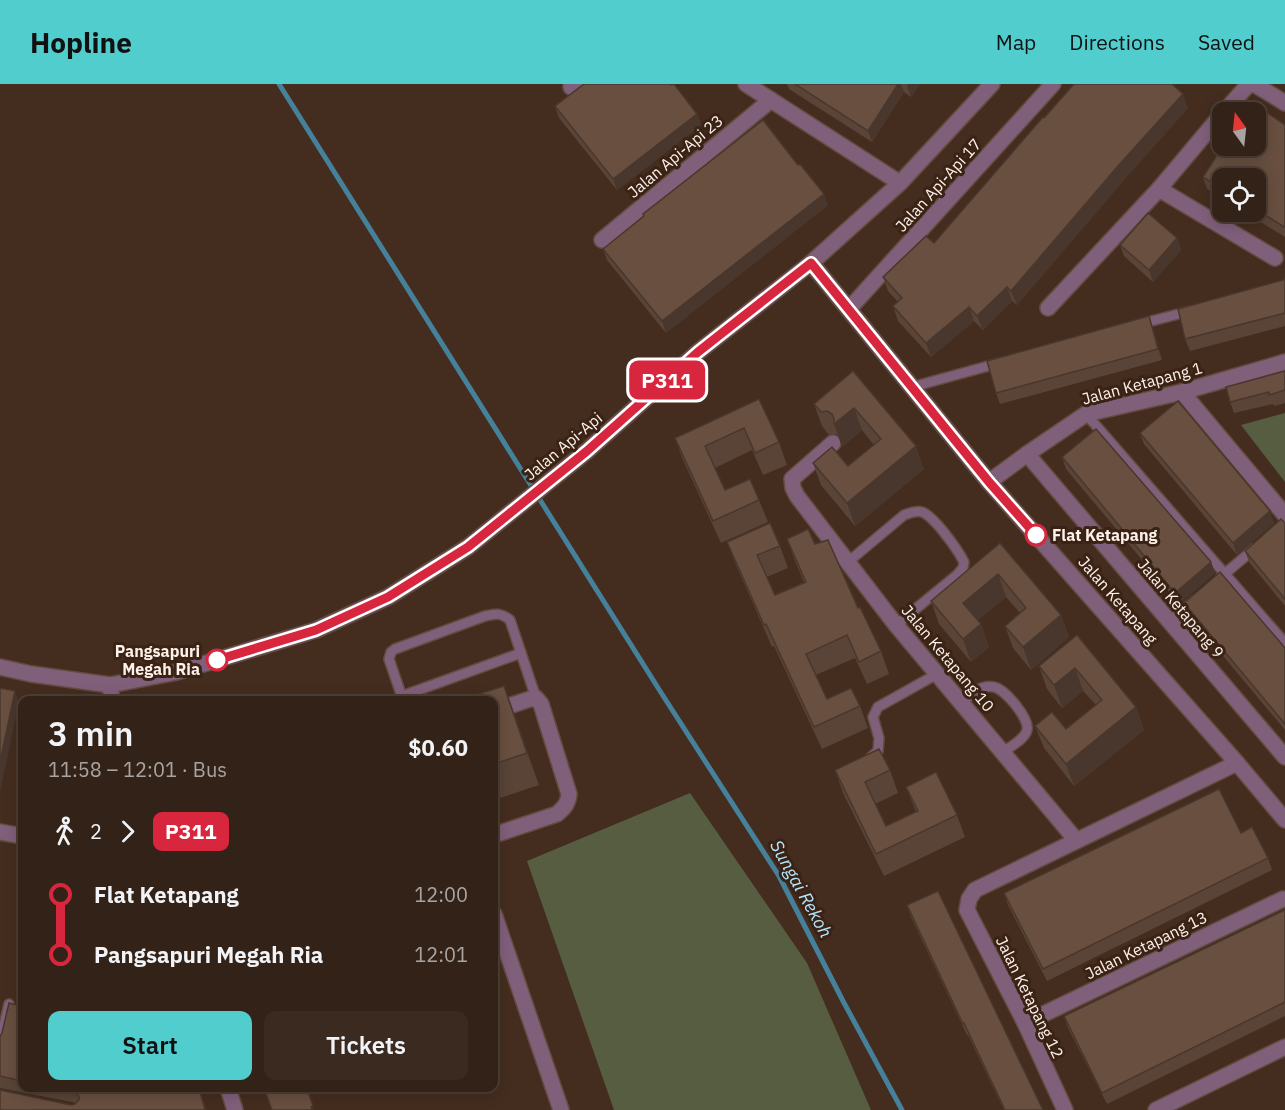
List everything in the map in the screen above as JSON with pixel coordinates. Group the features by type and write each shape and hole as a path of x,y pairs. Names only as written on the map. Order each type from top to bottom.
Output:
{"street":[{"path":"746,84 900,183"},
{"name":"Jalan Api-Api","path":"0,667 111,693 316,630 388,597 468,547 587,451 698,352 811,263 900,183 992,84"},
{"name":"Jalan Api-Api 17","path":"849,309 1053,84"},
{"path":"1233,102 1249,84"},
{"path":"1254,84 1285,103"},
{"name":"Jalan Api-Api 23","path":"602,240 771,100"},
{"path":"1048,308 1159,189 1212,126"},
{"path":"1159,189 1275,258"},
{"name":"Jalan Ketapang","path":"811,263 989,482 1285,820"},
{"name":"Jalan Ketapang 1","path":"989,482 1086,414 1182,392 1285,362"},
{"path":"1182,392 1285,515"},
{"name":"Jalan Ketapang 10","path":"833,443 792,479 791,483 796,496 896,625 1076,840"},
{"name":"Jalan Ketapang 9","path":"1027,454 1285,758"},
{"path":"498,710 536,698 541,704 569,794 564,808 557,814 498,834"},
{"path":"1076,840 1237,763"},
{"path":"0,831 18,835"},
{"name":"Jalan Ketapang 12","path":"1065,1110 1025,1023 967,910 969,899 975,890 1076,840"},
{"name":"Jalan Ketapang 13","path":"1025,1023 1283,899"},
{"path":"498,926 561,1110"},
{"path":"1156,1110 1285,1047"},
{"path":"229,1092 235,1110"}],"lane":[{"path":"1127,328 1194,310"},
{"path":"912,387 1014,359"},
{"path":"1086,414 1285,643"},
{"path":"848,562 904,515 915,511 932,518 960,554 964,562 963,568 896,625"},
{"path":"1217,581 1259,544"},
{"path":"1169,622 1201,594"},
{"path":"402,696 389,659 391,652 485,616 497,614 504,615 510,620 536,698"},
{"path":"408,696 521,653"},
{"path":"866,760 879,752 879,738 873,717 878,707 937,674"},
{"path":"962,703 976,690 993,686 1002,689 1027,723 1027,731 1003,752"},
{"path":"0,1043 8,1004"}],"green space":[{"path":"1285,413 1285,482 1241,425"},
{"path":"690,793 807,963 871,1110 614,1110 527,861"}],"building":[{"path":"584,84 674,84 697,114 613,179 555,106"},
{"path":"795,84 898,84 868,131"},
{"path":"1074,84 1172,84 1183,94 1011,291 1007,287 977,316 969,307 926,343 893,306 902,298 883,277 926,236 934,243"},
{"path":"1266,112 1285,125 1284,227 1266,215 1266,168 1212,168 1212,183 1203,177 1217,156 1266,156"},
{"path":"763,120 824,194 662,321 603,249 644,216 643,214"},
{"path":"1148,213 1177,238 1149,270 1120,245"},
{"path":"1285,278 1285,313 1185,339 1178,309"},
{"path":"1149,316 1158,349 996,393 987,361"},
{"path":"853,371 916,446 847,503 813,463 832,447 848,466 881,439 854,408 834,424 832,414 827,411 821,412 814,404"},
{"path":"1285,371 1285,390 1230,402 1226,387"},
{"path":"759,399 779,442 755,453 744,428 705,446 725,490 750,479 759,500 713,521 675,438"},
{"path":"1178,401 1270,511 1233,543 1140,433"},
{"path":"1096,429 1211,562 1175,593 1062,457"},
{"path":"1281,519 1285,523 1285,599 1245,551"},
{"path":"770,523 780,546 757,555 775,595 806,582 787,539 808,529 815,544 828,540 858,608 860,607 881,651 859,662 847,635 806,654 827,699 851,688 860,706 814,727 766,624 764,625 727,542"},
{"path":"1000,543 1061,615 1023,647 1005,626 1026,608 998,574 963,603 981,624 963,639 931,601"},
{"path":"1220,572 1285,648 1285,724 1184,603"},
{"path":"1077,635 1136,707 1066,764 1035,726 1052,712 1066,729 1102,700 1075,668 1054,685 1039,666"},
{"path":"504,686 527,753 498,763 498,696 473,696"},
{"path":"0,688 15,691 0,762"},
{"path":"879,749 890,770 865,782 886,826 918,811 906,787 936,772 957,815 876,854 835,770"},
{"path":"1219,789 1241,833 1252,827 1268,858 1043,969 1004,893"},
{"path":"938,891 1043,1110 1005,1110 963,1024 907,905"},
{"path":"1285,910 1285,1002 1102,1093 1064,1016"},
{"path":"9,1003 18,1005 18,1080 0,1076 0,1036"},
{"path":"0,1090 71,1105 79,1100 79,1096 74,1092 200,1092 205,1110 0,1110"},
{"path":"265,1092 308,1092 313,1106 311,1107 313,1110 272,1110"}],"waterway":[{"name":"Sungai Rekoh","path":"279,84 660,691 779,876 902,1110"}],"bus line":[{"name":"P311","path":"217,660 316,630 388,597 468,547 587,451 698,352 811,263 989,482 1036,535"}],"place":[{"name":"Flat Ketapang","path":"1036,535"},
{"name":"Pangsapuri Megah Ria","path":"217,660"}]}
